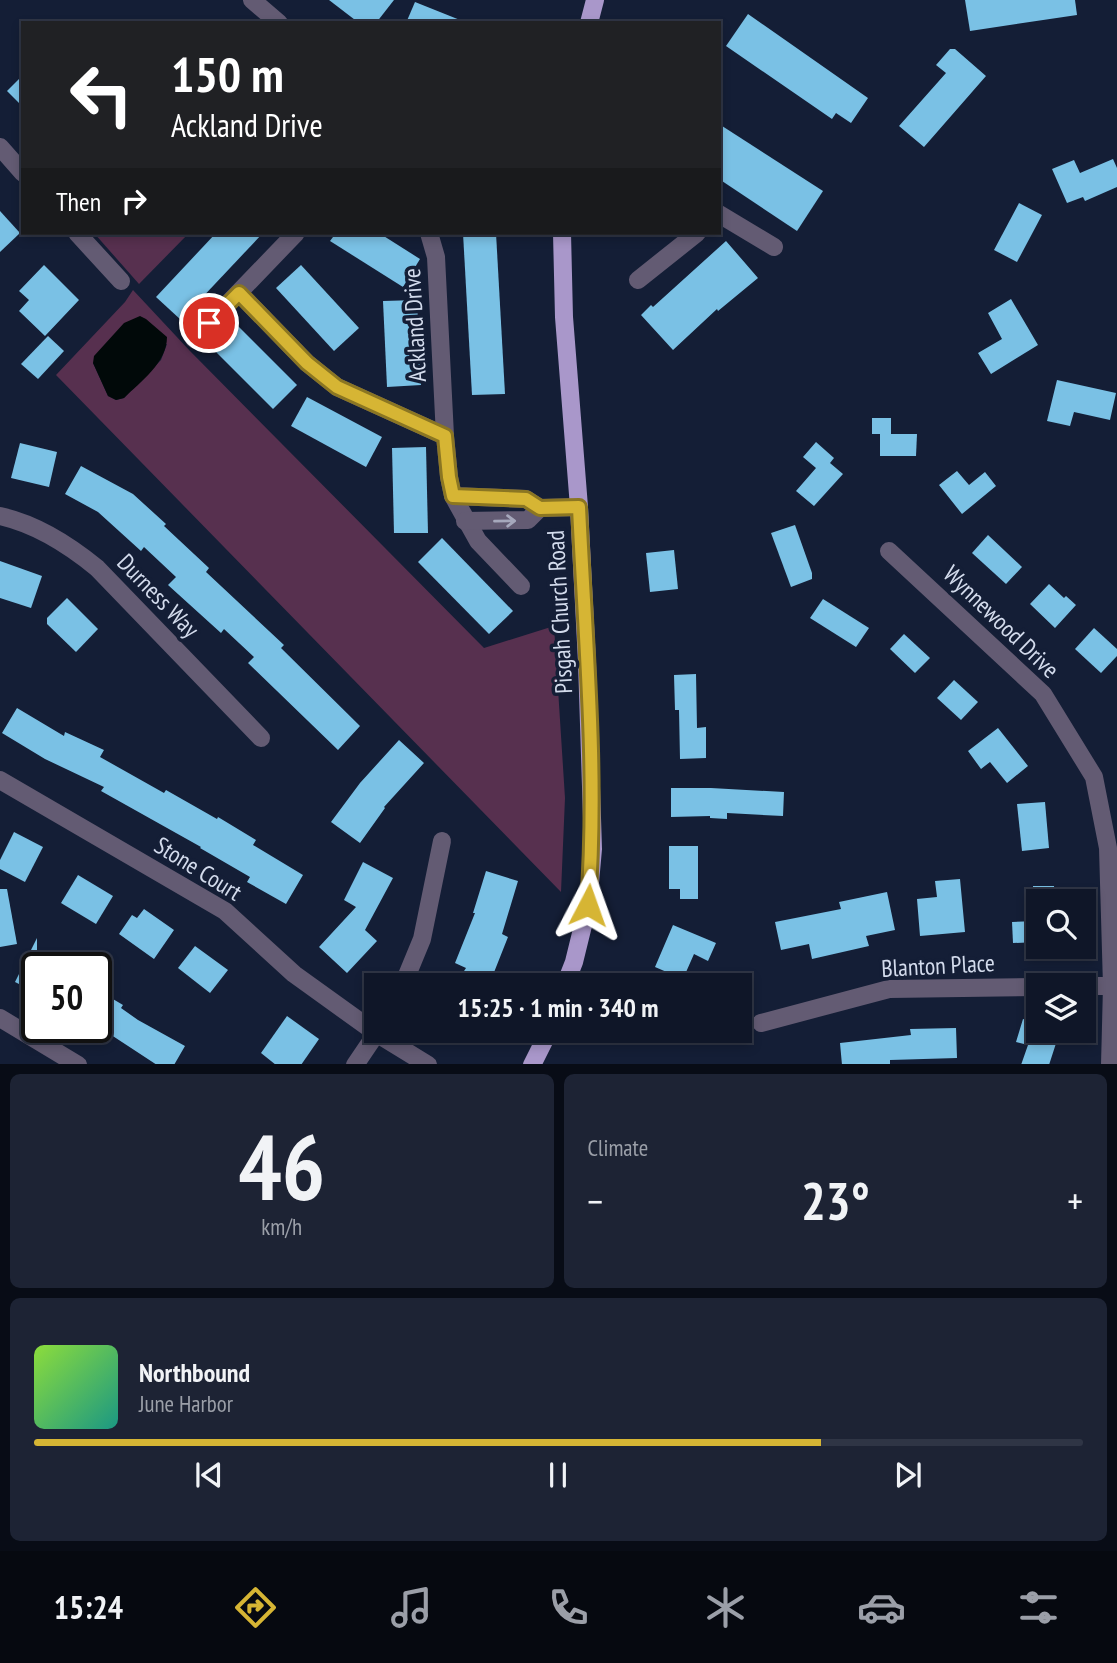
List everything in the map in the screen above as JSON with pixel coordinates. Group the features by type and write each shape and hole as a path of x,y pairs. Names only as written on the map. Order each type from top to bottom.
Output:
{"main road":[{"path":"590,21 595,0"},
{"name":"Pisgah Church Road","path":"562,235 564,317 579,507 587,662 593,849 588,905 570,973"},
{"path":"532,1064 543,1043"}],"street":[{"path":"252,0 277,21"},
{"path":"0,148 21,171"},
{"path":"721,215 774,247"},
{"path":"79,235 121,281"},
{"path":"194,339 294,235"},
{"name":"Ackland Drive","path":"430,235 436,257 445,436 453,496 478,541 521,586"},
{"path":"638,280 694,235"},
{"path":"239,293 307,363 337,387 445,436"},
{"path":"453,496 526,499 540,508 579,507"},
{"path":"465,521 527,520 540,508"},
{"name":"Durness Way","path":"0,516 13,519 72,547 97,568 261,738"},
{"name":"Wynnewood Drive","path":"889,551 1043,694 1094,777 1108,848 1115,986 1110,1064"},
{"name":"Stone Court","path":"0,780 225,911 294,974 364,1023"},
{"path":"408,973 422,939 442,841"},
{"path":"1096,986 1115,986"},
{"name":"Blanton Place","path":"761,1023 889,989 1026,987"},
{"path":"0,1018 76,1064"},
{"path":"356,1064 370,1043"},
{"name":"Stone Court","path":"394,1043 426,1064"}],"shaded area":[{"path":"96,235 187,235 139,284"},
{"path":"133,290 484,648 554,626 565,798 561,892 56,375 125,302","holes":["167,344 161,360 124,398 116,400 108,396 93,363"]},
{"path":"140,316 167,337 166,346 152,371 124,398 116,400 108,396 93,363 94,356 124,323"}],"building":[{"path":"329,0 394,0 378,21 356,21"},
{"path":"965,0 1075,0 1077,15 970,31"},
{"path":"415,2 462,21 407,21"},
{"path":"748,14 868,98 851,123 836,113 832,119 726,46"},
{"path":"950,49 955,49 986,76 924,147 899,126 946,73 936,65"},
{"path":"21,77 21,105 7,91"},
{"path":"721,125 823,191 797,231 721,180"},
{"path":"1113,159 1117,168 1117,187 1085,201 1083,197 1067,203 1052,169 1074,160 1080,173"},
{"path":"1019,203 1042,215 1017,262 994,250"},
{"path":"0,211 20,233 0,252"},
{"path":"214,235 261,235 181,320 156,297"},
{"path":"334,235 382,235 420,259 403,287 330,241"},
{"path":"463,235 496,235 505,394 472,395"},
{"path":"726,241 758,278 718,311 717,309 673,350 641,315"},
{"path":"44,265 79,300 45,336 19,311 29,300 19,291"},
{"path":"301,265 359,328 334,351 276,288"},
{"path":"1011,299 1038,345 991,374 978,353 1002,339 988,313"},
{"path":"417,300 421,385 387,387 383,301"},
{"path":"237,325 297,385 273,409 213,349"},
{"path":"48,336 64,351 38,379 21,364"},
{"path":"1057,380 1116,393 1110,420 1074,412 1070,426 1047,421"},
{"path":"307,397 382,437 366,467 291,426"},
{"path":"872,418 891,418 891,434 872,434"},
{"path":"880,434 917,434 916,456 880,456"},
{"path":"816,442 834,458 830,463 843,474 814,506 796,491 816,468 803,457"},
{"path":"20,443 57,452 49,487 11,478"},
{"path":"426,447 428,533 394,533 392,448"},
{"path":"81,466 133,494 166,524 164,526 209,568 206,572 284,645 281,648 360,726 338,750 248,663 254,657 224,629 221,633 168,585 176,577 144,547 141,551 98,512 65,494"},
{"path":"957,471 969,485 985,472 996,486 962,514 939,485"},
{"path":"795,525 812,579 791,587 771,533"},
{"path":"988,535 1022,567 1006,584 972,553"},
{"path":"442,538 513,611 489,634 418,562"},
{"path":"674,550 678,589 650,592 646,553"},
{"path":"0,561 42,576 31,608 0,598"},
{"path":"1049,584 1076,605 1055,628 1030,604"},
{"path":"67,598 98,629 76,652 47,624 47,618"},
{"path":"823,599 869,628 856,647 810,618"},
{"path":"1094,628 1117,649 1117,656 1101,673 1075,649"},
{"path":"904,634 930,658 915,673 890,649"},
{"path":"696,674 697,728 706,727 706,758 680,759 679,710 675,710 674,675"},
{"path":"954,680 978,702 961,720 937,698"},
{"path":"17,708 64,736 65,732 104,750 100,757 164,793 166,790 217,819 218,817 256,840 253,845 303,875 286,904 247,882 250,877 201,847 101,791 104,787 45,759 2,733"},
{"path":"998,728 1028,766 1007,783 990,762 981,769 968,751"},
{"path":"399,740 424,763 384,807 360,843 331,822 360,783"},
{"path":"671,788 784,792 783,816 727,813 727,819 710,816 671,817"},
{"path":"1045,802 1049,848 1022,851 1017,804"},
{"path":"14,832 43,847 25,882 0,869 0,860"},
{"path":"669,846 698,846 698,899 680,899 680,889 669,889"},
{"path":"363,862 393,878 365,930 377,941 347,973 319,947 356,907 344,900"},
{"path":"486,871 518,881 502,934 508,937 494,973 463,973 466,968 455,963"},
{"path":"78,875 113,896 96,924 61,903"},
{"path":"960,879 965,932 920,936 917,899 937,897 935,881"},
{"path":"1033,886 1054,886 1054,889 1033,889"},
{"path":"0,889 7,889 17,944 0,947"},
{"path":"887,892 895,930 866,936 869,946 812,959 809,944 781,950 775,922 841,909 839,902"},
{"path":"144,909 174,930 154,959 119,934 132,915 137,918"},
{"path":"1026,921 1026,942 1013,943 1012,922"},
{"path":"673,925 716,943 708,961 694,954 686,973 669,973 655,967"},
{"path":"37,938 37,952 30,952"},
{"path":"195,946 228,970 210,993 178,968"},
{"path":"21,970 21,985 15,982"},
{"path":"112,998 138,1020 185,1046 175,1064 155,1064 112,1035"},
{"path":"287,1016 319,1039 302,1064 275,1064 261,1053"},
{"path":"1023,1019 1026,1020 1026,1043 1056,1043 1049,1064 1021,1064 1028,1045 1016,1042"},
{"path":"956,1028 957,1058 890,1060 890,1064 842,1064 840,1043 911,1035 910,1029"}],"route":[{"path":"209,323 239,293 307,363 337,387 445,436 453,496 526,499 540,508 579,507 592,798 593,849 588,905"}]}
